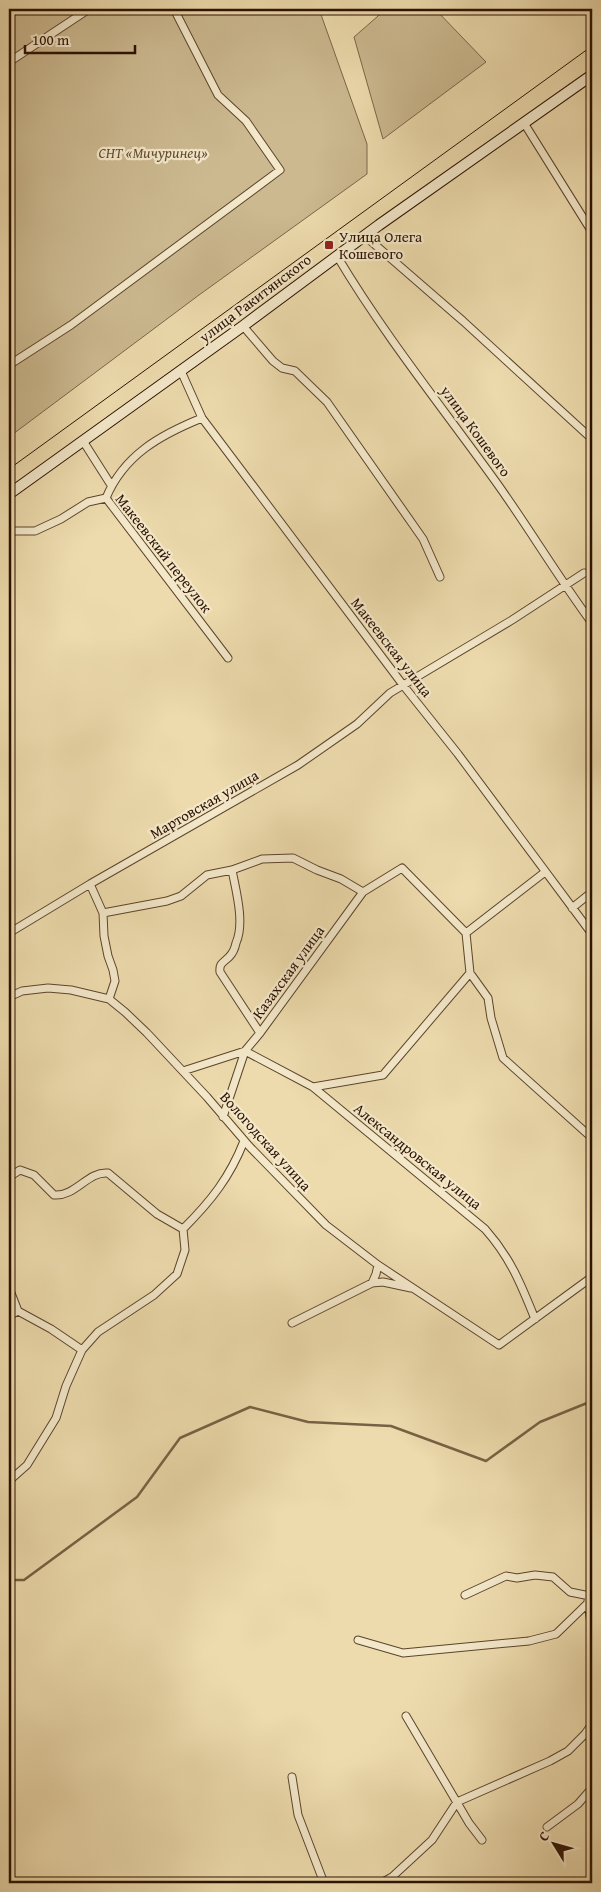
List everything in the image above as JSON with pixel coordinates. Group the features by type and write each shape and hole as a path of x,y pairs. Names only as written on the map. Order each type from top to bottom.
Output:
{"main road":[{"name":"улица Ракитянского","path":"9,494 244,326 337,256 592,75"}],"street":[{"path":"9,62 89,9"},
{"path":"9,365 71,325 280,170 246,121 218,96 174,9"},
{"path":"524,123 592,232"},
{"path":"365,236 463,321 592,439"},
{"name":"улица Кошевого","path":"337,256 365,303 510,502 564,586 592,622"},
{"path":"244,326 273,361 282,368 295,371 327,402 422,539 440,577"},
{"name":"Макеевская улица","path":"181,371 202,418 403,685 458,754 592,934"},
{"path":"106,498 116,476 133,457 162,436 202,418"},
{"path":"83,441 111,485"},
{"name":"Макеевский переулок","path":"9,531 34,531 61,519 88,502 106,498 228,658"},
{"name":"Мартовская улица","path":"9,933 90,884 298,765 357,724 390,693 445,658 512,620 584,574"},
{"path":"103,913 167,901 181,896 207,875 232,870 262,858 293,858 341,879 362,892"},
{"name":"Казахская улица","path":"183,1071 245,1050 260,1033 362,892 402,868 466,933"},
{"path":"232,870 240,913 238,941 230,956 219,967 220,972 260,1033"},
{"path":"545,872 466,933 470,973 488,998 503,1058 592,1138"},
{"path":"90,884 103,913 104,936 115,980 109,999"},
{"path":"572,908 592,892"},
{"path":"313,1087 383,1075 470,973"},
{"name":"Вологодская улица","path":"9,997 22,991 48,988 71,990 109,999 147,1033 294,1194 326,1225 378,1265 500,1345 535,1319"},
{"path":"223,1117 245,1050"},
{"name":"Александровская улица","path":"245,1050 313,1087 485,1229 498,1243 517,1274 535,1319"},
{"path":"9,1481 27,1465 56,1418 66,1386 82,1350 98,1332 154,1295 177,1274 185,1250 183,1229 221,1188 236,1163 244,1141"},
{"path":"9,1177 20,1170 34,1175 54,1195 63,1196 93,1176 102,1172 108,1173 157,1214 183,1229"},
{"path":"372,1283 378,1265"},
{"path":"535,1319 592,1277"},
{"path":"292,1323 372,1283 383,1282 416,1289"},
{"path":"9,1288 18,1311 51,1329 82,1350"},
{"path":"9,1316 18,1311"},
{"path":"465,1594 506,1576 517,1578 535,1575 553,1578 570,1592 590,1598"},
{"path":"590,1598 592,1632"},
{"path":"358,1640 403,1653 529,1642 556,1634 590,1598"},
{"path":"406,1716 469,1823 482,1840"},
{"path":"382,1883 392,1877 432,1840 457,1802 550,1761 568,1751 592,1724"},
{"path":"292,1777 298,1815 324,1883"},
{"path":"547,1828 578,1804 592,1788"}],"green space":[{"name":"СНТ «Мичуринец»","path":"9,9 319,9 367,144 367,174 199,295 9,437"},
{"path":"386,9 435,9 486,62 383,139 354,37"}],"waterway":[{"path":"9,1580 24,1580 137,1497 180,1438 250,1407 308,1422 391,1426 486,1461 540,1422 592,1401"}],"tram line":[{"path":"9,469 592,46"}],"place":[{"name":"Улица Олега Кошевого","path":"329,245"}]}
